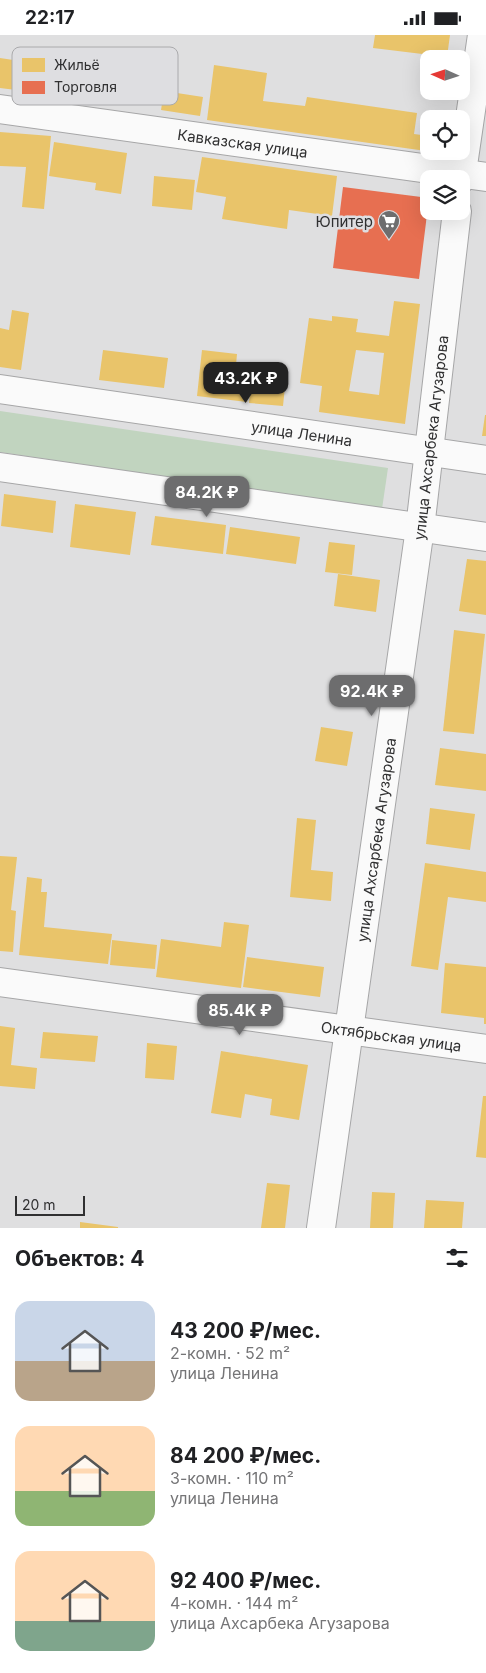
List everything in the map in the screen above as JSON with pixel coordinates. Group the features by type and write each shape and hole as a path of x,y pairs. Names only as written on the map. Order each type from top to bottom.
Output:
{"street":[{"path":"470,176 482,35"},
{"name":"Кавказская улица","path":"0,109 428,170"},
{"name":"улица Ахсарбека Агузарова","path":"321,1228 420,528 456,220"},
{"name":"улица Ленина","path":"0,389 486,460"},
{"path":"0,467 486,537"},
{"name":"Октябрьская улица","path":"0,982 486,1049"}],"green space":[{"path":"0,411 388,468 382,509 0,452"}],"building: Жильё":[{"path":"375,35 450,35 448,50 420,50 420,54 373,48"},
{"path":"0,58 12,60 12,90 0,88"},
{"path":"214,65 267,73 263,101 305,106 307,97 417,113 414,134 420,135 420,150 207,120"},
{"path":"178,93 203,97 200,116 161,110 162,105 178,105"},
{"path":"0,132 51,136 44,209 22,207 26,167 0,166"},
{"path":"54,142 127,153 121,194 95,190 96,183 49,176"},
{"path":"202,157 337,176 332,216 289,210 287,229 222,219 226,197 196,192"},
{"path":"154,176 195,180 192,210 152,206"},
{"path":"394,301 420,304 405,424 319,412 322,386 300,383 309,318 332,321 332,316 358,319 356,332 389,336","holes":["356,350 384,353 379,395 349,391"]},
{"path":"12,310 29,313 21,370 0,367 0,328 9,330"},
{"path":"103,350 168,358 164,388 99,380"},
{"path":"202,350 237,354 236,365 251,367 247,402 197,396"},
{"path":"253,364 287,367 283,406 249,403"},
{"path":"485,415 486,436 482,436"},
{"path":"4,494 56,501 53,533 1,526"},
{"path":"75,504 136,512 130,555 70,547"},
{"path":"155,516 226,525 223,554 151,545"},
{"path":"230,527 300,537 296,564 226,554"},
{"path":"329,542 355,545 352,575 325,572"},
{"path":"467,559 486,561 486,615 459,611"},
{"path":"338,574 380,580 376,612 334,606"},
{"path":"454,630 485,634 474,734 443,731"},
{"path":"321,727 353,732 347,766 315,761"},
{"path":"440,748 486,754 486,791 435,785"},
{"path":"430,808 475,814 470,850 426,844"},
{"path":"297,818 316,820 311,870 333,872 331,901 290,897"},
{"path":"0,856 17,857 11,910 16,911 13,952 0,951"},
{"path":"425,863 486,872 486,902 448,897 438,970 411,966"},
{"path":"27,877 42,879 41,892 47,892 44,927 112,934 108,964 19,955"},
{"path":"224,922 249,925 241,988 156,977 161,939 221,947"},
{"path":"112,940 157,945 155,969 110,965"},
{"path":"247,957 324,967 320,997 243,987"},
{"path":"445,963 486,967 486,1024 484,1024 484,1018 441,1013"},
{"path":"0,1026 15,1028 11,1065 37,1068 35,1089 0,1086"},
{"path":"43,1032 98,1036 95,1062 40,1058"},
{"path":"147,1043 177,1046 174,1080 145,1078"},
{"path":"221,1051 308,1065 299,1120 270,1115 272,1099 245,1094 241,1118 211,1113"},
{"path":"483,1096 486,1096 486,1158 476,1157"},
{"path":"267,1183 290,1185 285,1228 261,1228"},
{"path":"372,1192 395,1193 393,1228 370,1228"},
{"path":"426,1200 464,1202 462,1228 424,1228"},
{"path":"80,1222 118,1227 118,1228 80,1228"}],"building: Торговля":[{"path":"343,187 420,197 420,220 426,220 419,279 333,268"}],"place":[{"name":"Юпитер","path":"389,240"}]}
